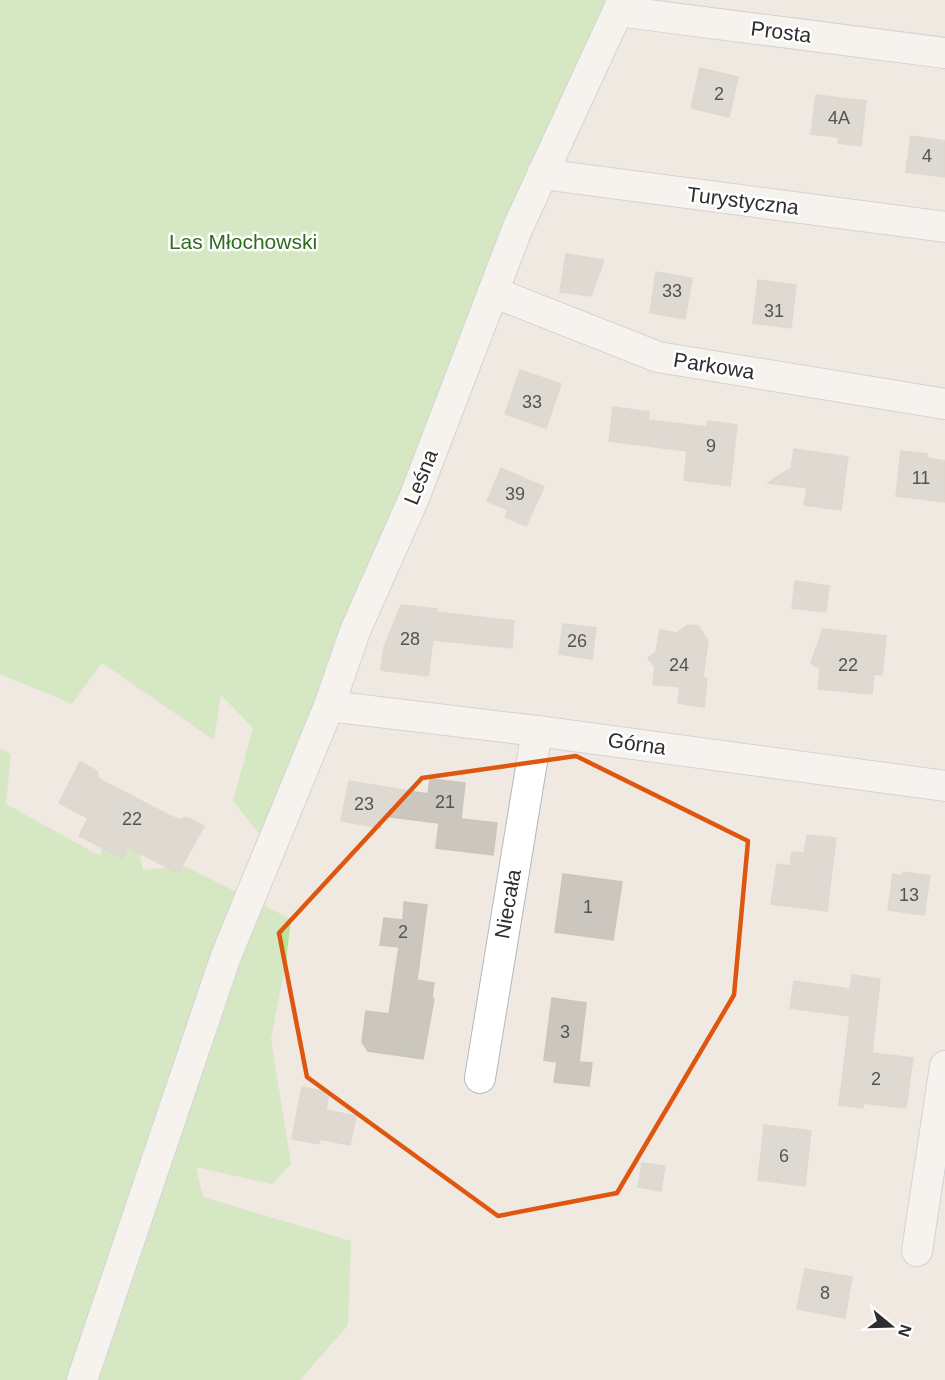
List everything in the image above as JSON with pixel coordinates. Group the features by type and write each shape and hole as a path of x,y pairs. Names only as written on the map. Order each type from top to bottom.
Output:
{"street":[{"name":"Prosta","path":"620,5 945,53"},
{"name":"Leśna","path":"82,1380 226,956 329,706 355,631 414,498 518,227 620,5"},
{"name":"Turystyczna","path":"542,174 945,226"},
{"name":"Parkowa","path":"493,292 658,357 945,404"},
{"name":"Górna","path":"329,706 537,730 945,786"},
{"name":"Niecała","path":"480,1078 537,730"},
{"path":"917,1251 945,1066"}],"highlighted area":[{"path":"576,756 748,841 734,995 617,1193 498,1216 307,1077 279,933 422,778"}],"green space":[{"name":"Las Młochowski","path":"0,0 612,0 503,249 370,564 265,841 233,801 253,728 221,695 214,740 102,663 72,704 0,674"},
{"path":"0,748 11,754 6,804 100,856 105,832 136,836 143,870 184,866 291,919 286,962 271,1039 291,1164 272,1184 196,1167 203,1197 351,1241 348,1325 300,1380 0,1380"}],"building":[{"path":"700,68 738,77 729,117 691,108"},
{"path":"816,95 866,101 861,146 838,143 839,137 811,134"},
{"path":"911,136 945,141 945,177 906,172"},
{"path":"566,254 604,260 591,296 560,292"},
{"path":"656,272 692,278 685,319 650,313"},
{"path":"758,280 796,285 791,328 753,323"},
{"path":"520,370 561,384 546,428 505,414"},
{"path":"613,407 649,412 648,420 707,427 708,421 737,425 730,486 684,480 687,451 609,441"},
{"path":"794,449 848,457 841,510 804,505 807,488 768,483 791,468"},
{"path":"901,451 927,454 926,458 945,461 945,502 896,496"},
{"path":"501,468 544,487 526,526 505,517 508,510 487,501"},
{"path":"795,581 829,586 826,612 792,608"},
{"path":"401,605 437,609 436,612 514,621 512,648 433,640 428,676 381,670 384,647"},
{"path":"563,624 596,628 592,659 559,654"},
{"path":"688,625 698,626 708,641 703,677 707,678 704,707 678,703 680,687 653,684 655,667 648,658 656,652 660,630 677,633"},
{"path":"823,629 886,636 882,675 874,674 872,694 818,689 820,669 811,663"},
{"path":"80,762 97,771 99,779 147,804 179,820 186,817 204,826 178,873 128,847 122,858 79,836 88,818 59,803"},
{"path":"430,779 465,783 461,819 497,823 493,855 436,848 439,823 382,816 380,828 341,821 349,781 428,794"},
{"path":"807,835 836,838 827,911 771,904 777,864 790,866 792,852 804,853"},
{"path":"903,872 930,876 924,915 888,910 893,874 903,876"},
{"path":"563,874 622,882 613,940 555,932"},
{"path":"404,902 427,905 417,980 434,983 432,998 434,999 423,1059 368,1051 362,1042 366,1011 389,1014 399,947 380,945 384,918 403,920"},
{"path":"852,975 880,979 872,1053 913,1058 906,1108 863,1103 863,1108 839,1105 850,1016 790,1008 794,981 850,989"},
{"path":"552,998 586,1003 579,1062 592,1063 589,1086 554,1082 557,1062 544,1060"},
{"path":"302,1087 329,1092 326,1110 356,1116 350,1145 320,1139 319,1144 292,1139"},
{"path":"764,1125 811,1131 805,1186 758,1180"},
{"path":"642,1163 665,1166 661,1191 638,1187"},
{"path":"805,1269 852,1277 845,1318 797,1309"}]}
